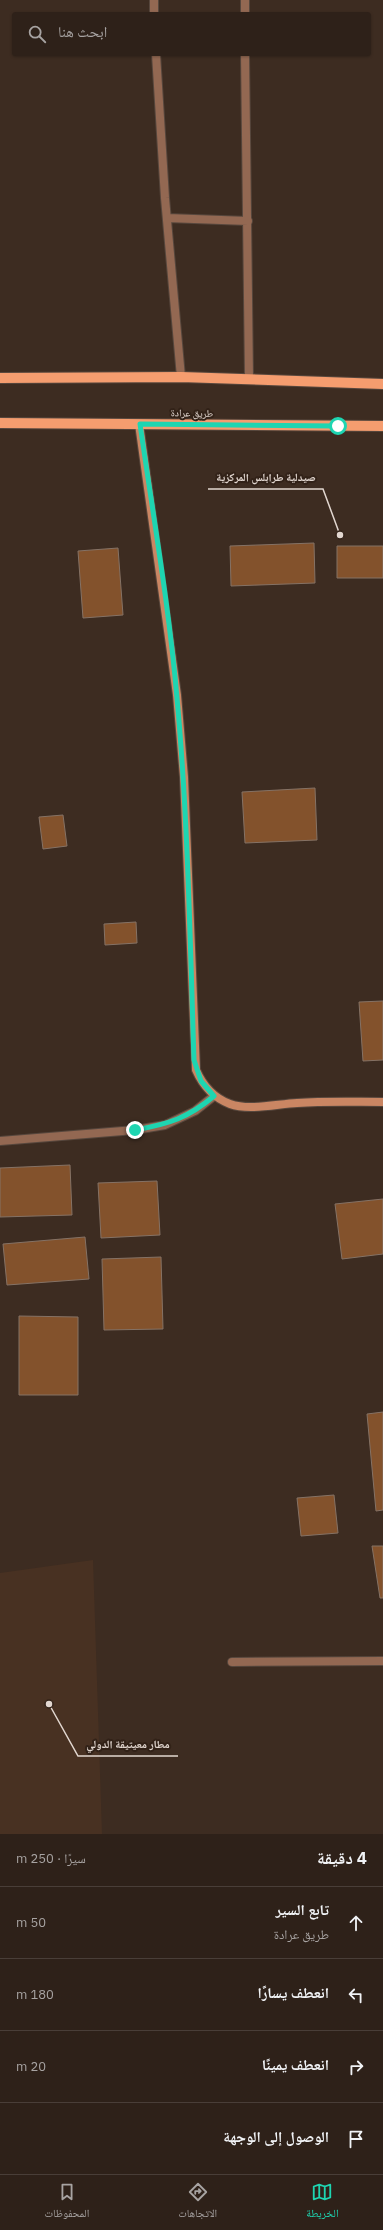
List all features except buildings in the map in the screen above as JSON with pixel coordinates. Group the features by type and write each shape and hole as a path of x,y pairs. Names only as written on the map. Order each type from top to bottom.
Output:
{"main road":[{"path":"0,378 181,377 383,384"},
{"name":"طريق عرادة","path":"0,423 383,426"},
{"path":"140,424 155,524 178,710 184,777 194,1060 201,1081 214,1096 230,1104 242,1106 383,1102"}],"street":[{"path":"154,0 154,12"},
{"path":"245,12 246,0"},
{"path":"156,56 167,218 181,377"},
{"path":"245,56 249,379"},
{"path":"167,218 248,221"},
{"path":"0,1141 135,1130 165,1125 195,1111 214,1096"},
{"path":"232,1662 383,1661"}],"shaded area":[{"path":"93,1560 102,1834 0,1834 0,1573"}],"place":[{"name":"صيدلية طرابلس المركزية","path":"340,535"},
{"name":"مطار معيتيقة الدولي","path":"49,1704"}],"route":[{"path":"135,1130 165,1125 195,1111 214,1096 201,1081 196,1070 194,1060 184,777 177,695 154,516 140,424 338,426"}]}
